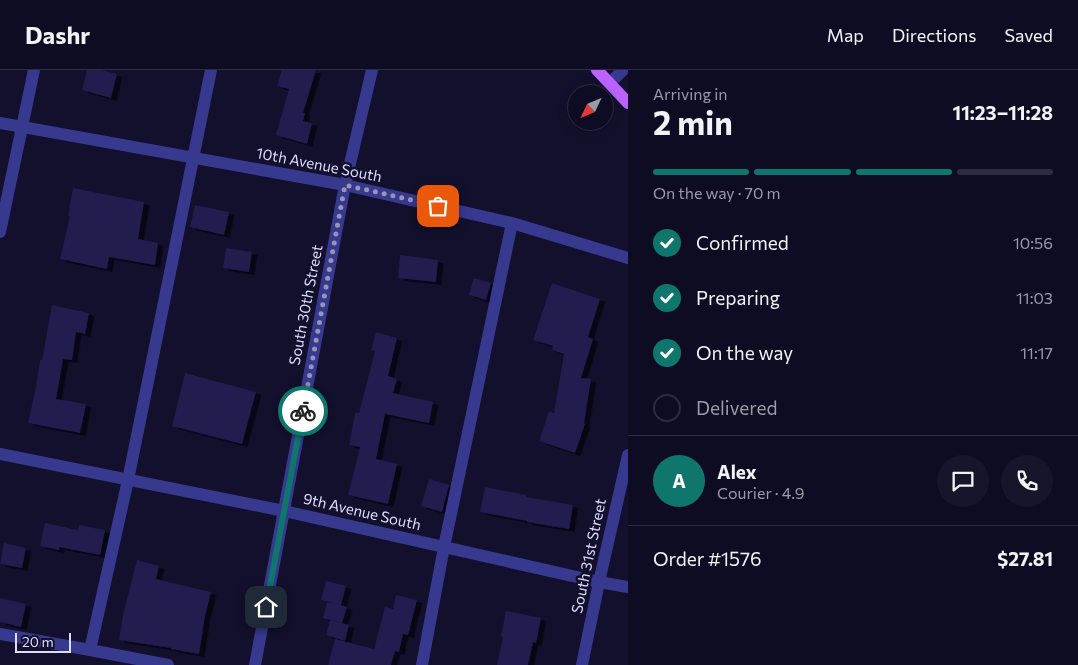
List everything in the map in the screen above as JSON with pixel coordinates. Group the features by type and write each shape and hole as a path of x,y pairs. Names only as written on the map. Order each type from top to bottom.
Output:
{"main road":[{"path":"597,70 628,102"}],"street":[{"path":"0,232 34,70"},
{"path":"90,650 128,480 211,70"},
{"name":"South 30th Street","path":"255,665 345,185 372,70"},
{"path":"610,83 623,70"},
{"name":"10th Avenue South","path":"0,123 345,185 512,223 628,258"},
{"path":"422,665 444,547 512,223"},
{"name":"9th Avenue South","path":"0,454 284,511 628,587"},
{"name":"South 31st Street","path":"582,665 628,455"},
{"path":"0,634 168,665"}],"building":[{"path":"87,70 101,70 117,74 111,98 82,90"},
{"path":"282,70 316,70 303,113 305,113 303,121 312,123 307,144 276,135 289,89 277,86"},
{"path":"73,188 144,202 138,239 158,243 155,265 109,257 107,269 60,259 70,216 68,216"},
{"path":"195,205 229,212 224,235 190,227"},
{"path":"226,248 252,252 249,272 223,268"},
{"path":"400,255 438,260 436,282 398,278"},
{"path":"474,278 491,283 486,300 469,295"},
{"path":"552,283 600,299 588,337 593,339 581,378 591,379 585,424 575,453 539,441 549,411 554,413 564,354 552,350 553,346 533,340"},
{"path":"52,305 89,313 85,334 76,332 72,360 63,359 56,399 86,404 80,433 28,423"},
{"path":"376,332 397,338 388,376 397,379 393,393 433,402 429,423 385,414 376,459 397,464 388,504 348,495 360,447 349,445 355,413 359,413 375,351 371,350"},
{"path":"185,373 256,392 242,444 172,426"},
{"path":"429,479 449,485 442,512 421,506"},
{"path":"485,487 526,495 526,497 573,505 569,529 480,512"},
{"path":"45,523 78,530 79,525 105,530 100,555 59,547 59,550 40,546"},
{"path":"4,543 26,548 22,568 0,564"},
{"path":"137,560 159,566 156,579 211,592 199,654 119,640 123,615"},
{"path":"326,581 346,586 341,605 347,607 342,623 323,618 327,602 338,604 321,600"},
{"path":"396,595 417,600 408,635 403,634 399,652 395,651 391,665 328,665 335,639 374,649 385,607 393,609"},
{"path":"0,598 26,604 21,627 0,622"},
{"path":"506,611 541,618 536,643 533,642 528,665 497,665"},
{"path":"330,620 349,625 345,641 326,635"}],"way so far":[{"path":"303,411 345,185 438,206"}],"route":[{"path":"266,607 303,411"}]}
